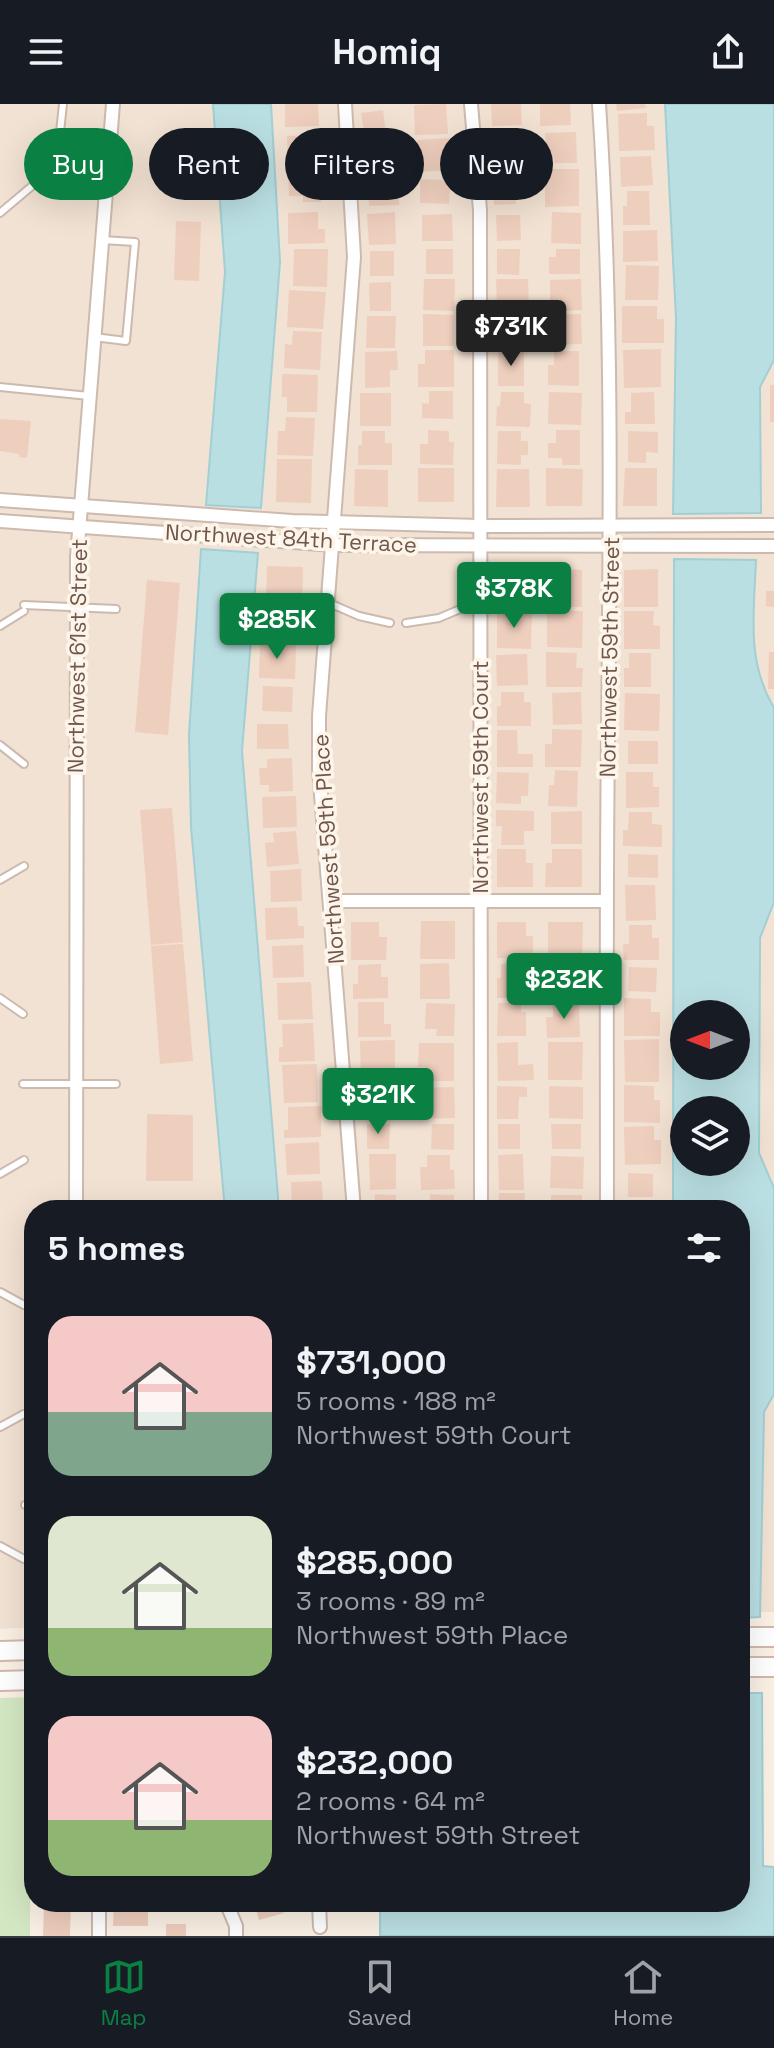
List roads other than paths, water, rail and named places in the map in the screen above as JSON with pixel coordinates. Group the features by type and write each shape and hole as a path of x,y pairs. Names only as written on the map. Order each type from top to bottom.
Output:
{"main road":[{"path":"750,1637 774,1637"},
{"path":"0,1651 24,1650"},
{"path":"750,1667 774,1667"},
{"path":"0,1681 24,1680"}],"street":[{"name":"Northwest 61st Street","path":"111,128 113,104"},
{"name":"Northwest 59th Place","path":"345,104 354,257 319,716 319,769 353,1200"},
{"name":"Northwest 59th Court","path":"471,104 480,210 481,1200"},
{"name":"Northwest 59th Street","path":"599,104 607,228 610,526 607,1200"},
{"name":"Northwest 61st Street","path":"76,1200 76,607 80,503 105,200"},
{"name":"Northwest 84th Terrace","path":"0,500 336,522 480,526 774,525"},
{"name":"Northwest 84th Terrace","path":"0,521 334,545 774,546"},
{"path":"331,901 606,901"},
{"path":"99,1912 99,1936"},
{"path":"230,1912 236,1936"},
{"path":"319,1912 320,1927"}],"lane":[{"path":"60,128 63,104"},
{"path":"0,213 24,193"},
{"path":"94,337 126,341 135,242 102,240"},
{"path":"0,387 89,396"},
{"path":"406,623 439,618 480,601"},
{"path":"329,603 359,616 390,623"},
{"path":"0,626 24,608 116,609"},
{"path":"0,745 24,764"},
{"path":"0,880 24,866"},
{"path":"0,998 23,1014"},
{"path":"23,1084 116,1084"},
{"path":"0,1174 24,1160"},
{"path":"0,1292 24,1305"},
{"path":"0,1427 24,1414"},
{"path":"0,1546 24,1559"}],"water":[{"path":"213,104 271,104 280,262 261,508 206,505 225,272 220,200 269,200 269,128 215,128"},
{"path":"665,104 774,104 774,360 760,387 761,513 673,514 676,318"},
{"path":"201,549 258,553 242,751 278,1200 224,1200 191,827 189,735"},
{"path":"674,559 756,560 755,654 765,690 774,708 774,902 760,938 759,1153 774,1188 774,1394 764,1412 760,1617 750,1618 750,1200 673,1200 673,1176 750,1176 750,1096 673,1096 673,1080 750,1080 750,1000 673,1000"},
{"path":"750,1693 762,1693 763,1866 774,1867 774,1936 380,1936 380,1912 750,1912"}]}
